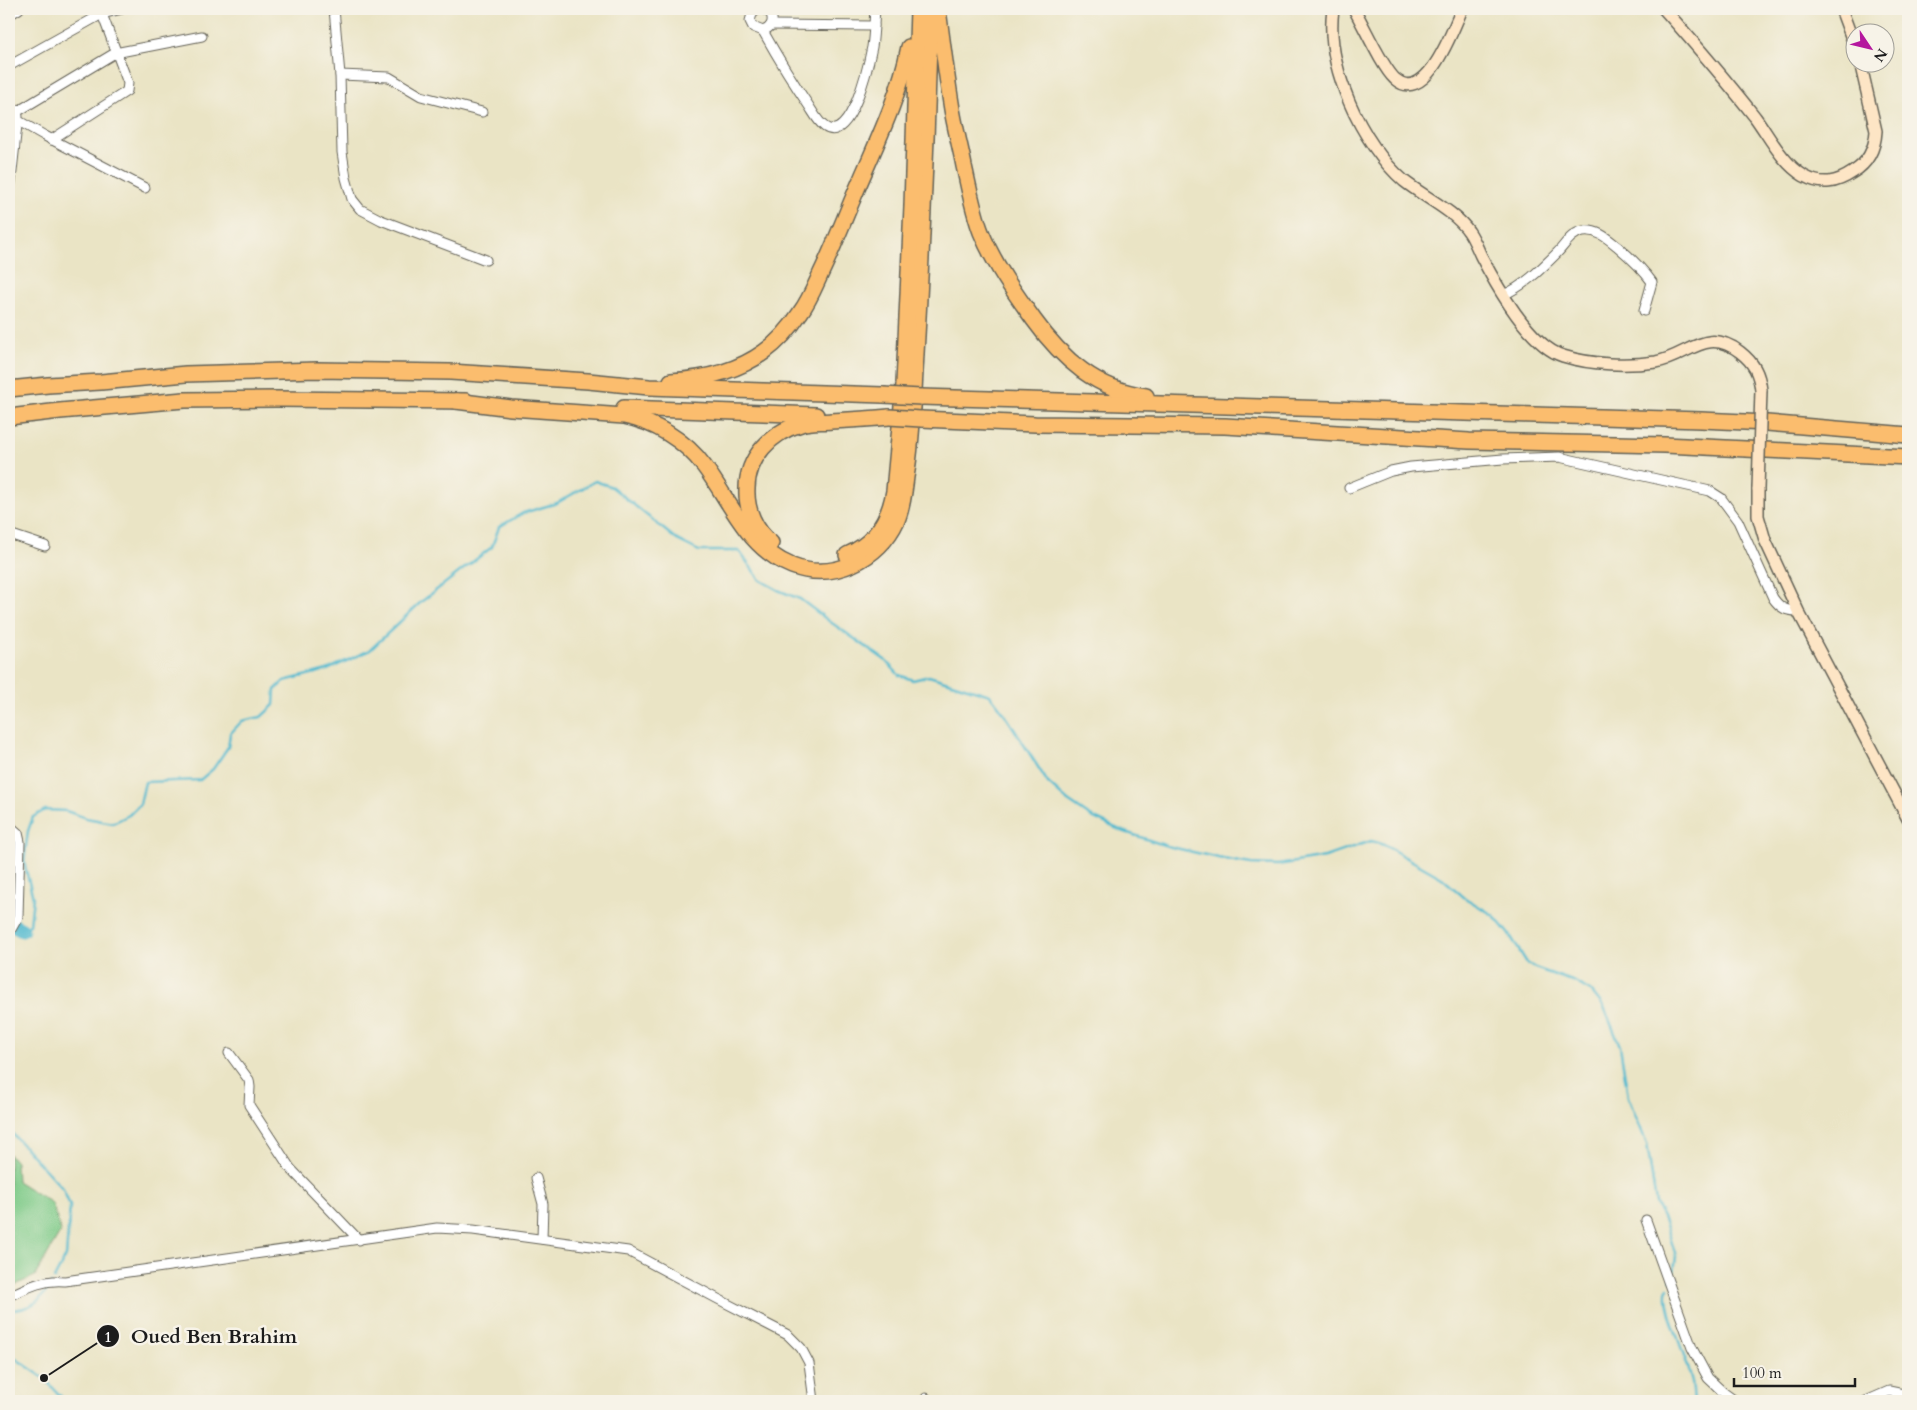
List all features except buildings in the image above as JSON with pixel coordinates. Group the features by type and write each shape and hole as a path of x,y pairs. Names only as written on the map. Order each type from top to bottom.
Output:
{"highway":[{"path":"9,389 186,374 250,371 450,372 588,380 663,381 683,380 723,372 750,361 765,351 790,327 806,304 825,264 891,109 904,72 914,9"},
{"path":"888,417 803,423 789,427 764,446 749,470 746,496 754,521 769,541 789,554 801,558 827,561 841,558 870,541 886,520 891,506 904,384 918,9"},
{"path":"456,400 511,408 614,415 639,419 672,436 687,447 703,464 750,535 764,550 780,560 794,567 810,571 828,571 845,568 871,554 886,538 898,518 903,502 911,453 921,271 930,9"},
{"path":"938,9 951,105 973,206 981,231 990,250 1022,303 1057,348 1082,371 1099,382 1132,394 1222,405"},
{"path":"588,380 649,387 921,397 1767,423 1908,434"},
{"path":"9,418 69,410 184,400 277,398 456,400 1035,424 1225,426 1469,441 1665,445 1908,457"}],"street":[{"path":"9,14 19,9"},
{"path":"9,66 102,14 122,9"},
{"path":"334,9 340,75 343,164 349,193 356,205 381,220 486,260"},
{"path":"758,9 752,14 750,21 753,28 763,31 788,74 818,119 824,126 830,129 844,124 853,111 872,46 875,9"},
{"path":"764,9 771,14 771,25"},
{"path":"1333,9 1331,25 1335,56 1344,90 1376,149 1403,180 1447,210 1470,232 1503,295 1533,334 1547,348 1560,356 1597,363 1628,364 1660,361 1713,340 1729,345 1748,358 1756,367 1760,377 1761,390 1758,516 1765,540 1798,611 1908,818"},
{"path":"1354,9 1394,78 1405,85 1411,85 1419,83 1426,77 1438,59 1462,9"},
{"path":"1664,9 1753,116 1785,159 1803,176 1813,180 1833,183 1843,179 1857,170 1872,152 1876,142 1876,131 1862,72"},
{"path":"1841,9 1846,22"},
{"path":"51,140 126,93 128,83 102,14"},
{"path":"763,31 771,25 874,26"},
{"path":"15,114 116,53 202,36"},
{"path":"340,75 389,77 421,96 482,112"},
{"path":"15,114 51,140 145,188"},
{"path":"9,198 15,114"},
{"path":"1503,295 1522,283 1557,253 1573,235 1584,231 1600,233 1643,268 1652,282 1644,311"},
{"path":"1349,488 1391,471 1411,468 1503,459 1559,457 1710,492 1721,498 1738,521 1772,598 1780,607 1788,611 1798,611"},
{"path":"9,534 46,546"},
{"path":"9,825 18,833 20,842 18,917 11,931"},
{"path":"229,1054 249,1080 249,1105 290,1168 359,1240"},
{"path":"536,1178 543,1204 542,1239"},
{"path":"1646,1220 1692,1348 1708,1378 1724,1394 1735,1401"},
{"path":"9,1296 33,1284 52,1280 65,1280 359,1240 399,1232 437,1228 473,1230 628,1251 718,1300 788,1335 802,1348 809,1363 814,1401"},
{"path":"1866,1401 1889,1391 1908,1395"}],"green space":[{"path":"9,1154 16,1162 17,1181 52,1203 61,1231 35,1276 9,1288"}],"waterway":[{"path":"22,930 30,925 33,898 24,862 28,831 33,817 45,810 66,811 86,818 113,823 129,815 140,804 145,782 200,780 213,769 228,747 230,734 242,721 261,717 274,705 275,690 284,681 327,670 370,650 421,602 492,547 499,527 523,513 557,503 595,481 612,487 677,540 699,551 739,551 760,580 800,599 885,660 899,675 913,680 929,676 990,695 1004,713 1048,783 1068,801 1090,816 1122,831 1167,846 1251,864 1278,865 1325,857 1371,841 1384,845 1442,878 1465,898 1493,915 1511,937 1527,963 1535,968 1575,982 1592,992 1604,1007 1620,1046 1628,1097 1647,1144 1656,1203 1666,1224 1676,1256 1671,1280"},
{"path":"9,923 22,930"},
{"path":"9,1130 63,1189 70,1206 66,1256 54,1279"},
{"path":"9,1310 23,1308 39,1300 51,1284"},
{"path":"1668,1288 1668,1306 1689,1369 1694,1401"},
{"path":"9,1354 44,1378 65,1401"}],"place":[{"name":"Oued Ben Brahim","path":"44,1378"}]}
